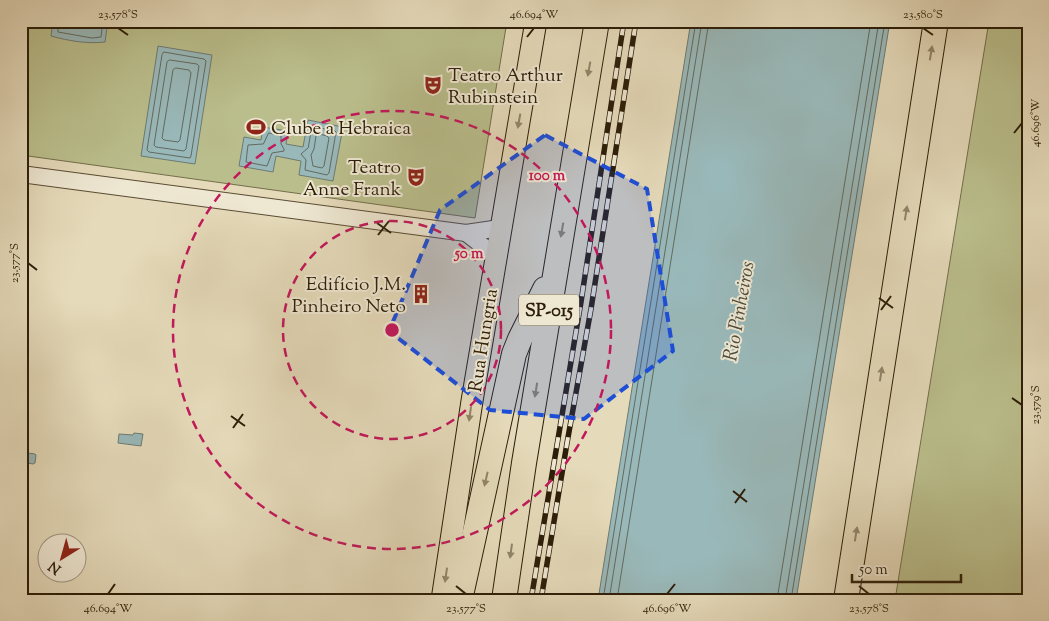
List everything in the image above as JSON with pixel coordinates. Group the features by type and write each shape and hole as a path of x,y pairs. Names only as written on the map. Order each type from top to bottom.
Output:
{"highway":[{"name":"Rua Hungria","path":"442,600 470,410 536,21"},
{"name":"SP-015","path":"504,600 524,463 597,21"},
{"path":"846,600 936,21"},
{"path":"460,600 514,354 556,268"}],"street":[{"path":"21,174 466,233 500,228"},
{"path":"466,233 496,256"}],"highlighted area":[{"path":"545,135 647,189 673,351 584,419 490,410 389,331 440,210"}],"green space":[{"name":"Clube a Hebraica","path":"21,21 507,21 475,218 21,155"},
{"path":"989,21 1028,21 1028,600 895,600"}],"water":[{"path":"53,21 108,21 105,42 78,42 51,36"},
{"name":"Rio Pinheiros","path":"691,21 890,21 796,600 598,600"},
{"path":"158,46 212,55 195,164 141,156"},
{"path":"308,120 343,127 333,181 299,175 301,161 276,156 273,172 239,166 244,137 261,140 263,127 288,131 286,144 303,147"},
{"path":"134,433 143,434 141,446 118,443 119,434 133,435"},
{"path":"21,452 35,454 35,463 21,462"}],"railway":[{"path":"531,600 581,302 624,21"},
{"path":"541,600 591,309 636,21"}],"place":[{"name":"Teatro Arthur Rubinstein","path":"433,85"},
{"name":"Clube a Hebraica","path":"256,127"},
{"name":"Teatro Anne Frank","path":"416,177"},
{"name":"Edifício J.M. Pinheiro Neto","path":"421,294"}]}
